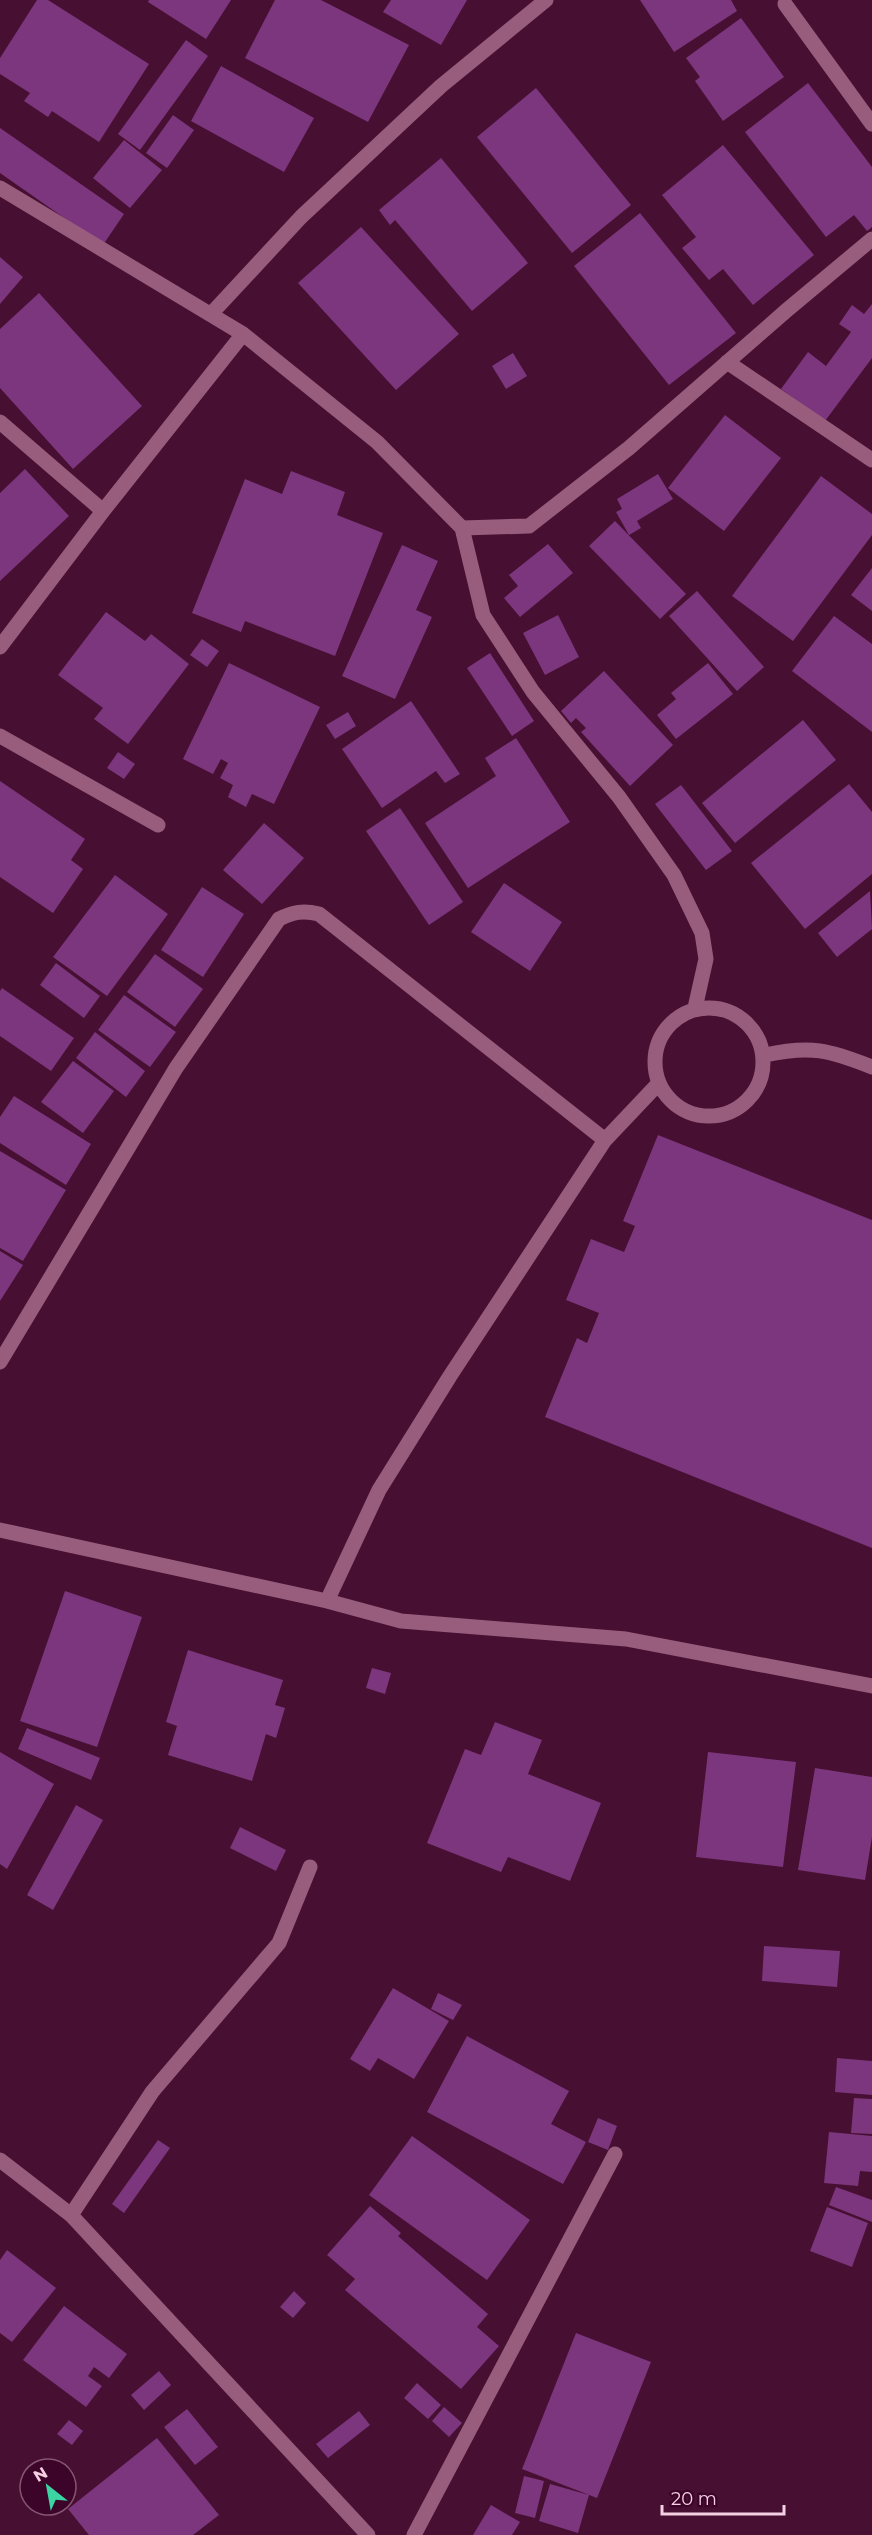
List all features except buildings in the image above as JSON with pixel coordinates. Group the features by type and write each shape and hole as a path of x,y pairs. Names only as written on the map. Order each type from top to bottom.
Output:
{"street":[{"path":"211,314 301,217 441,86 546,0"},
{"path":"785,4 872,124"},
{"path":"0,188 243,334 377,442 462,528 483,615 533,692 619,797 674,875 702,933 706,959 694,1008"},
{"path":"462,528 529,526 629,448 872,239"},
{"path":"0,647 103,511 243,334"},
{"path":"727,362 872,460"},
{"path":"2,429 103,511"},
{"path":"0,736 158,825"},
{"path":"0,1362 176,1068 279,920 290,914 305,911 319,914 605,1140"},
{"path":"694,1008 726,1009 752,1026 765,1055 759,1086 739,1109 708,1118 678,1108 658,1084 654,1054 668,1025 694,1008"},
{"path":"765,1055 793,1049 825,1050 872,1067"},
{"path":"327,1601 379,1491 450,1376 605,1140 658,1084"},
{"path":"0,1530 327,1601 402,1621 627,1639 872,1686"},
{"path":"71,2215 152,2092 279,1942 310,1867"},
{"path":"414,2535 615,2154"},
{"path":"0,2160 71,2215 368,2535"}]}
